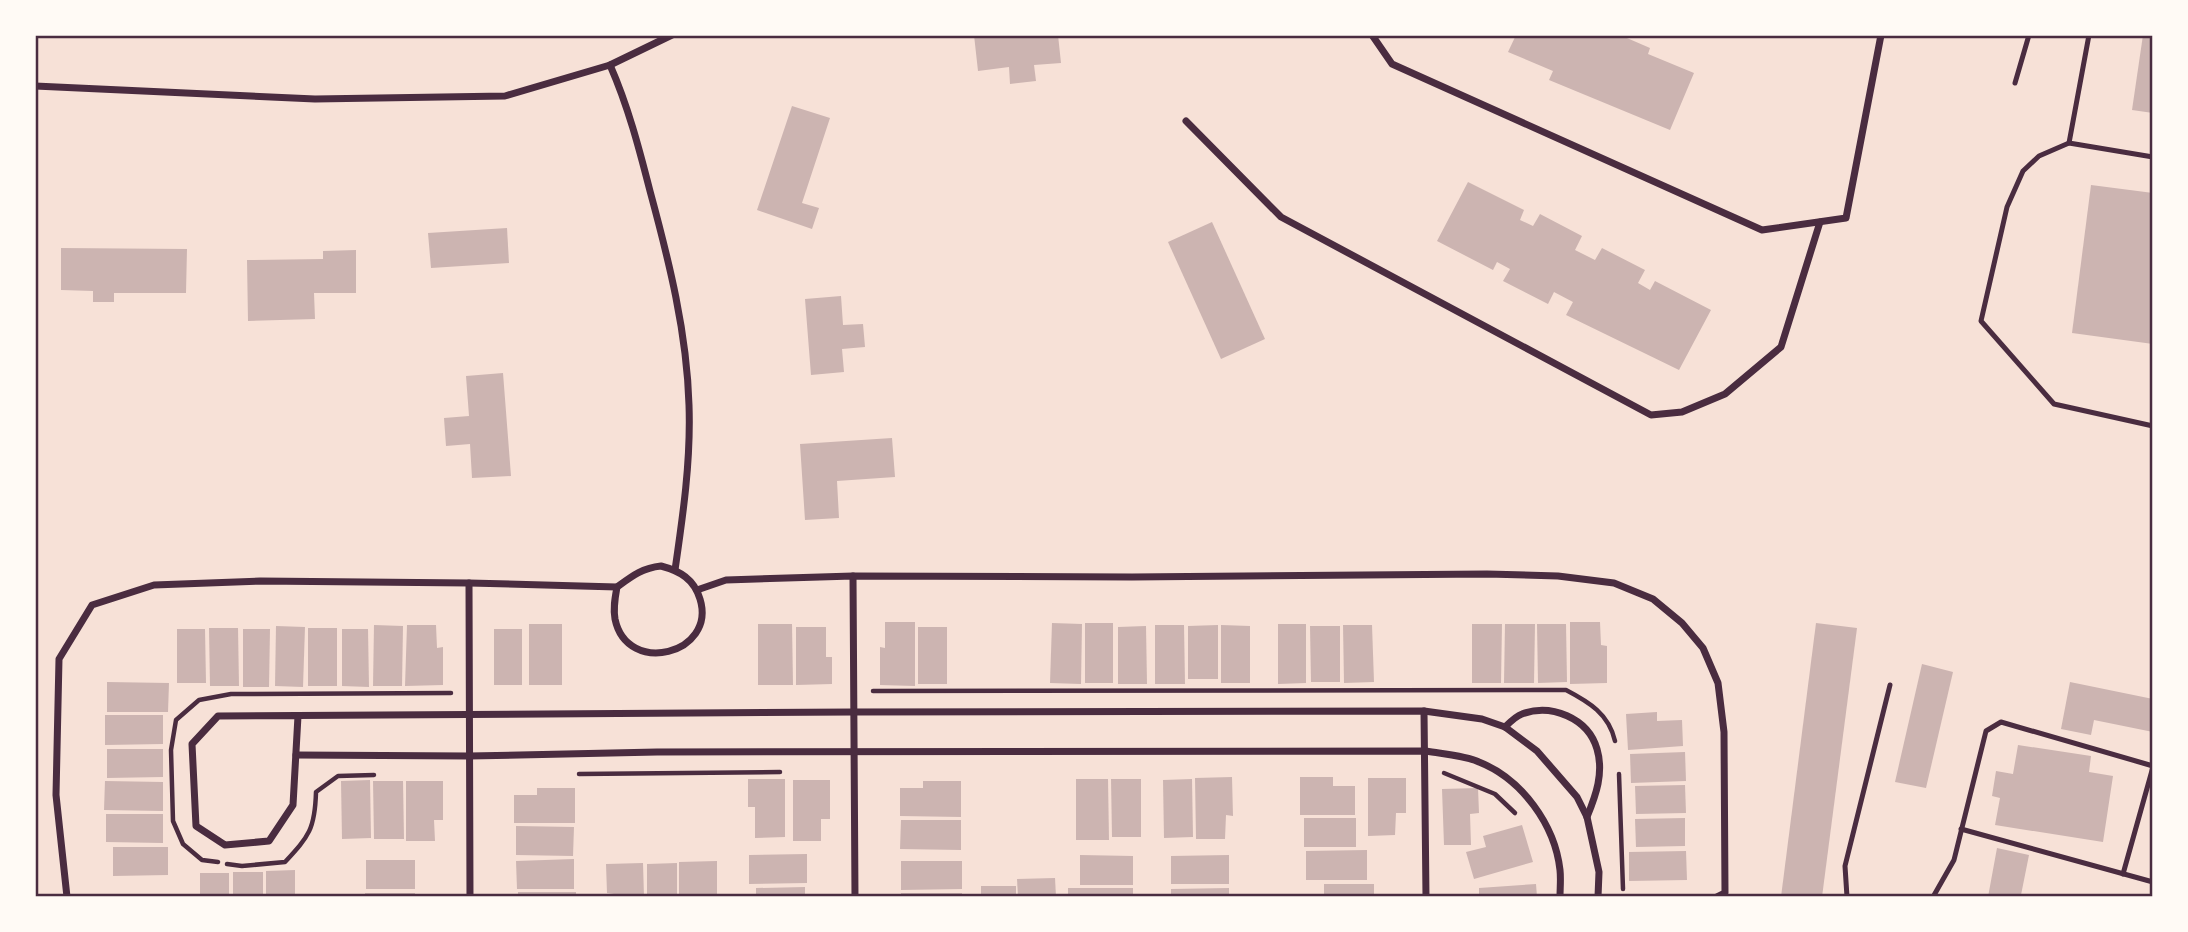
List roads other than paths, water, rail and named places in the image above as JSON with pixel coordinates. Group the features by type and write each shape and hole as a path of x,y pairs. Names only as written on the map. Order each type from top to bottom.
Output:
{"street":[{"path":"35,86 315,99 505,96 610,65 672,35"},
{"path":"1372,35 1392,64 1762,230 1846,218 1881,35"},
{"path":"610,65 626,101 656,213 681,323 689,406 686,493 675,570"},
{"path":"1186,121 1281,217 1651,415 1682,412 1725,394 1781,347 1820,222"},
{"path":"67,897 56,795 59,659 92,605 155,585 260,581 617,587 635,573 661,566 688,578 697,590 701,619 695,633 686,644 673,651 658,654 643,652 630,644 615,621 617,587"},
{"path":"697,590 726,580 853,576 1132,578 1487,574 1558,576 1614,583 1653,599 1682,622 1703,648 1718,683 1724,732 1725,893 1717,897"},
{"path":"853,576 855,897"},
{"path":"469,583 470,897"},
{"path":"1505,727 1520,714 1543,710 1560,712 1590,733 1597,750 1599,785 1587,817"},
{"path":"1424,712 1426,897"},
{"path":"298,716 293,805 269,841 225,845 196,826 192,744 218,716 1424,712 1482,719 1505,727 1537,751 1577,797 1587,817 1600,872 1598,897"},
{"path":"296,755 1426,751 1479,761 1508,778 1526,797 1550,831 1560,869 1560,897"}],"lane":[{"path":"2015,83 2029,35"},
{"path":"2069,143 2089,35"},
{"path":"2153,157 2069,143 2039,156 2023,170 2007,207 1981,321 2054,404 2153,426"},
{"path":"1847,897 1845,866 1890,685"},
{"path":"1933,897 1954,860 1986,732 2001,722 2153,766 2123,874"},
{"path":"1961,830 2153,882"}]}
